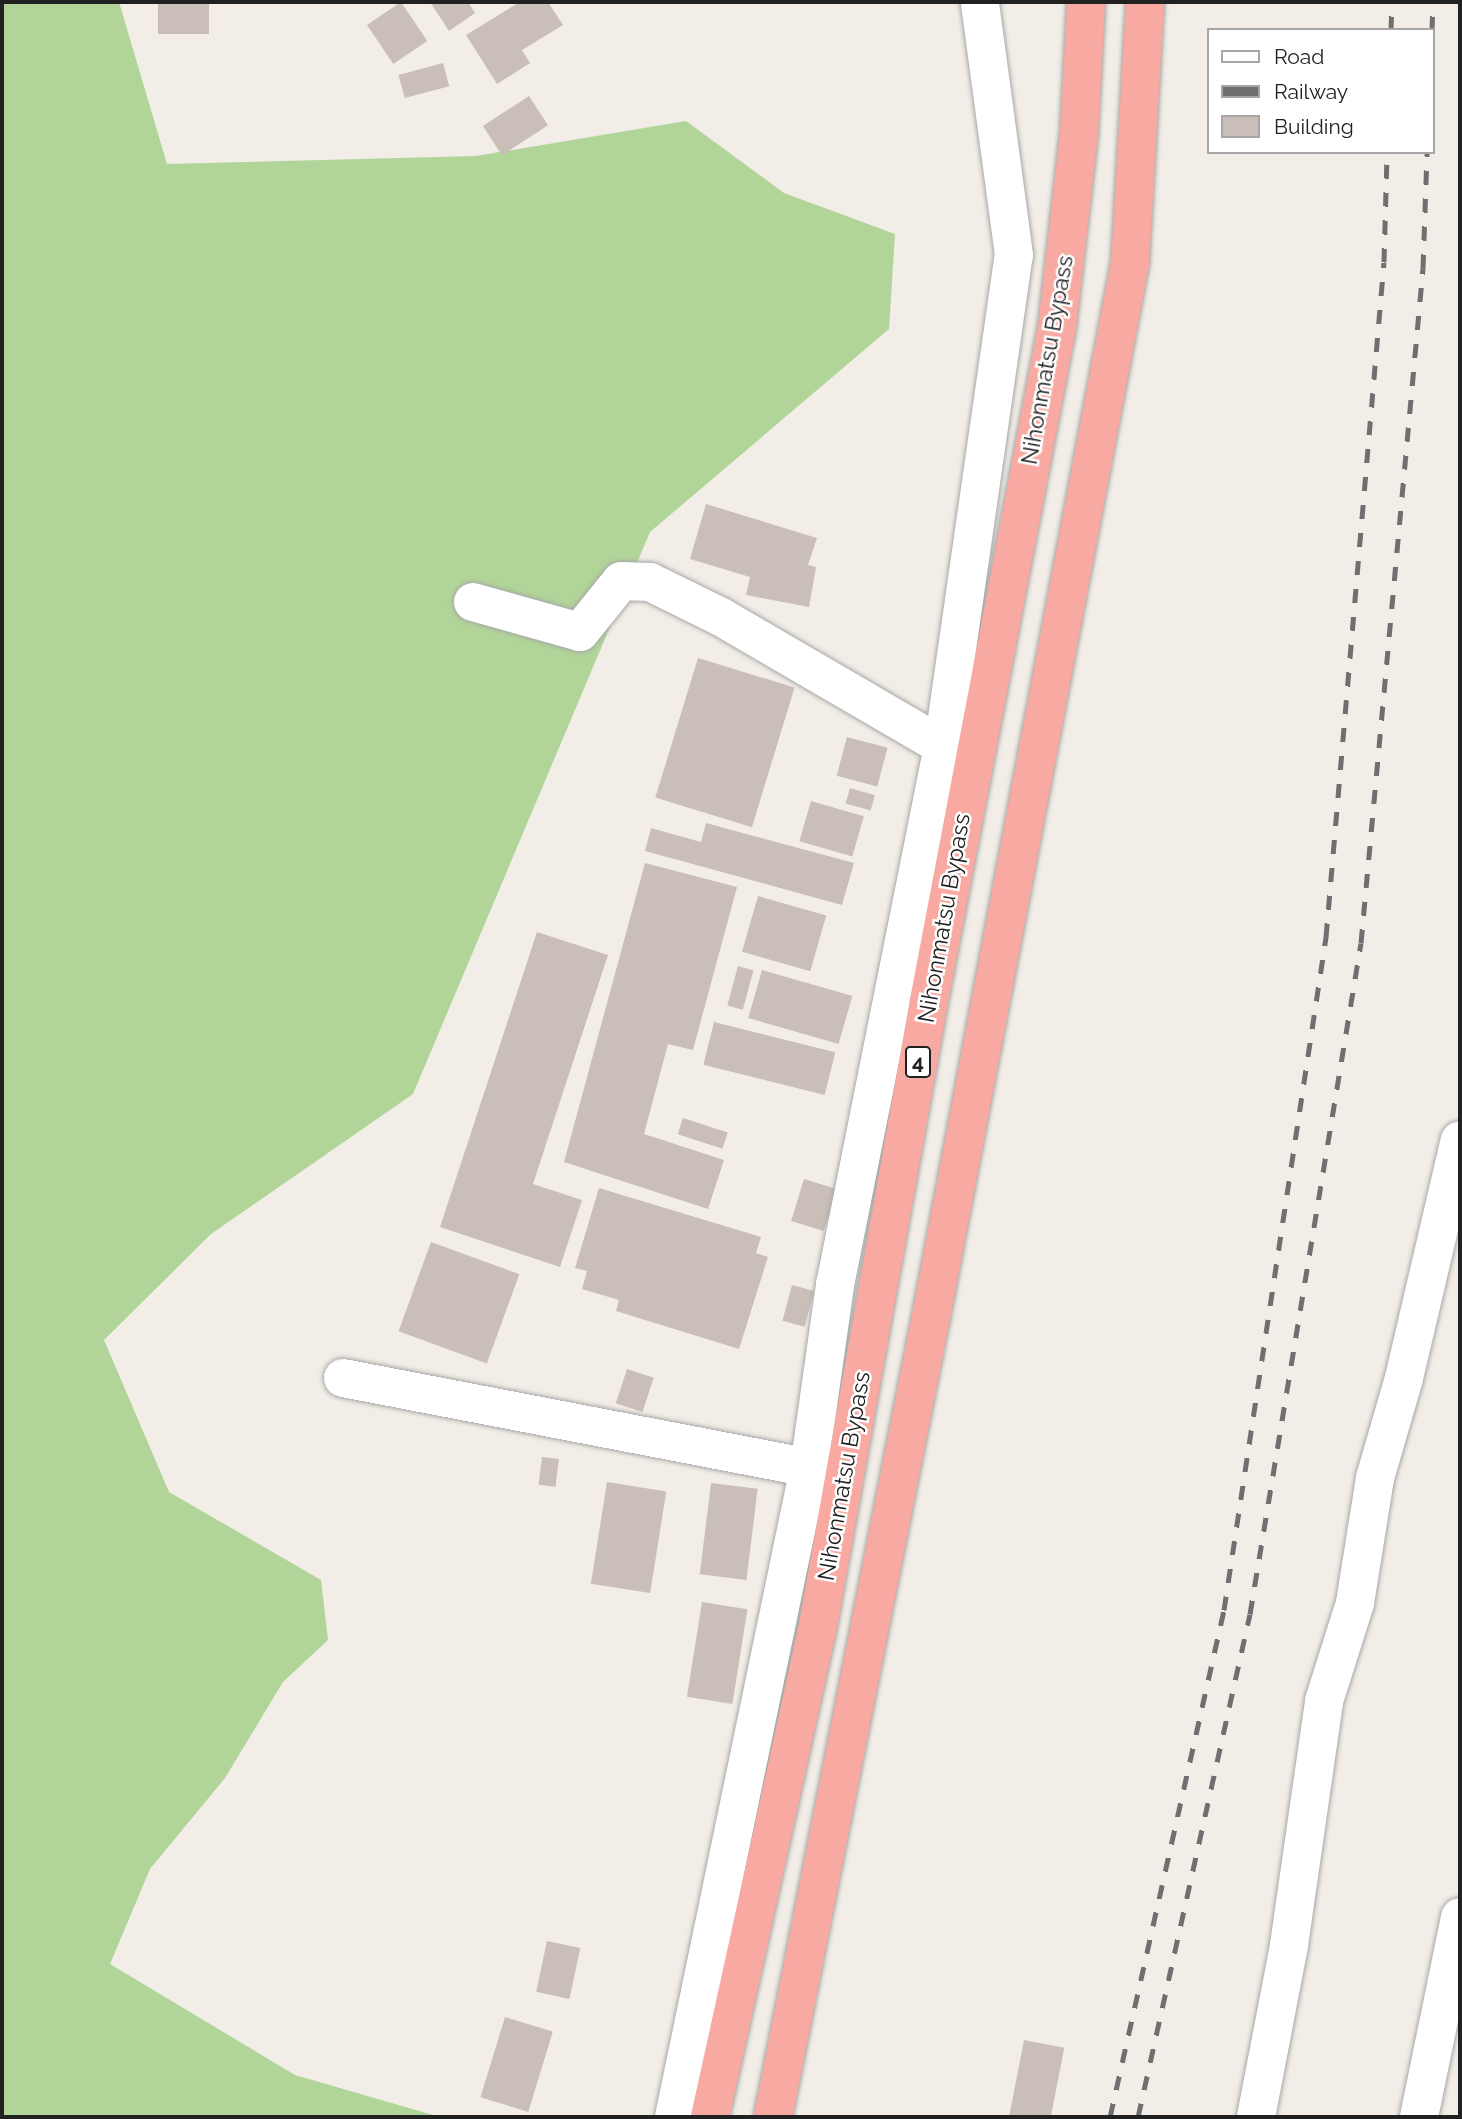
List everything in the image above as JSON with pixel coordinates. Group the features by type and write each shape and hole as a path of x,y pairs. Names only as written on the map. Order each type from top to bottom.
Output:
{"highway":[{"name":"Nihonmatsu Bypass","path":"710,2117 817,1631 931,988 1056,327 1079,133 1086,2"},
{"path":"773,2117 931,1317 1130,264 1145,2"}],"street":[{"path":"674,2117 809,1468 835,1285 943,746 1014,255 980,2"},
{"path":"473,602 580,632 621,581 650,582 721,617 943,746"},
{"path":"1256,2117 1291,1931 1324,1701 1355,1603 1376,1478 1404,1377 1460,1140"},
{"path":"343,1378 809,1468"},
{"path":"1419,2117 1460,1917"}],"green space":[{"path":"2,2 119,2 167,164 476,156 686,121 784,193 895,234 889,329 650,532 413,1094 211,1234 104,1340 169,1492 321,1580 328,1640 283,1682 225,1778 150,1869 110,1964 295,2075 440,2117 2,2117"}],"building":[{"path":"158,2 209,2 209,34 158,34"},
{"path":"401,2 427,41 393,64 367,25"},
{"path":"430,2 468,2 475,13 449,31"},
{"path":"520,2 548,2 563,25 522,50 530,63 497,84 466,35"},
{"path":"443,63 449,86 405,98 399,75"},
{"path":"529,96 548,125 502,155 483,126"},
{"path":"706,504 817,538 808,565 816,567 809,607 746,595 750,577 690,559"},
{"path":"698,658 795,688 752,827 655,798"},
{"path":"847,737 888,748 877,787 837,776"},
{"path":"850,788 875,795 871,811 846,803"},
{"path":"811,801 864,816 852,857 799,841"},
{"path":"706,823 854,863 842,905 645,851 651,828 701,842"},
{"path":"645,863 737,887 693,1050 668,1044 644,1134 724,1160 708,1209 564,1162"},
{"path":"758,896 826,916 810,971 742,952"},
{"path":"537,932 608,955 533,1184 582,1200 560,1267 440,1227"},
{"path":"738,966 753,970 743,1010 727,1006"},
{"path":"762,970 852,996 839,1044 748,1018"},
{"path":"714,1022 835,1052 825,1095 703,1065"},
{"path":"683,1118 728,1133 722,1149 678,1134"},
{"path":"804,1179 837,1189 824,1231 791,1221"},
{"path":"599,1188 761,1237 756,1253 768,1257 739,1349 616,1311 619,1300 582,1289 587,1271 575,1268"},
{"path":"431,1242 519,1274 487,1363 399,1331"},
{"path":"792,1285 814,1291 805,1327 782,1321"},
{"path":"627,1369 654,1378 643,1412 616,1403"},
{"path":"542,1457 559,1459 555,1487 539,1485"},
{"path":"607,1482 666,1491 650,1593 591,1584"},
{"path":"711,1483 758,1489 746,1580 700,1574"},
{"path":"702,1602 747,1609 732,1704 687,1697"},
{"path":"547,1941 580,1948 569,1999 536,1992"},
{"path":"505,2017 553,2032 528,2112 480,2097"},
{"path":"1024,2040 1064,2048 1051,2117 1009,2117"}],"railway":[{"path":"1391,28 1392,2"},
{"path":"1432,28 1433,2"},
{"path":"1110,2117 1224,1610 1326,937 1384,262 1387,154"},
{"path":"1138,2117 1250,1614 1361,943 1423,268 1427,154"}]}
